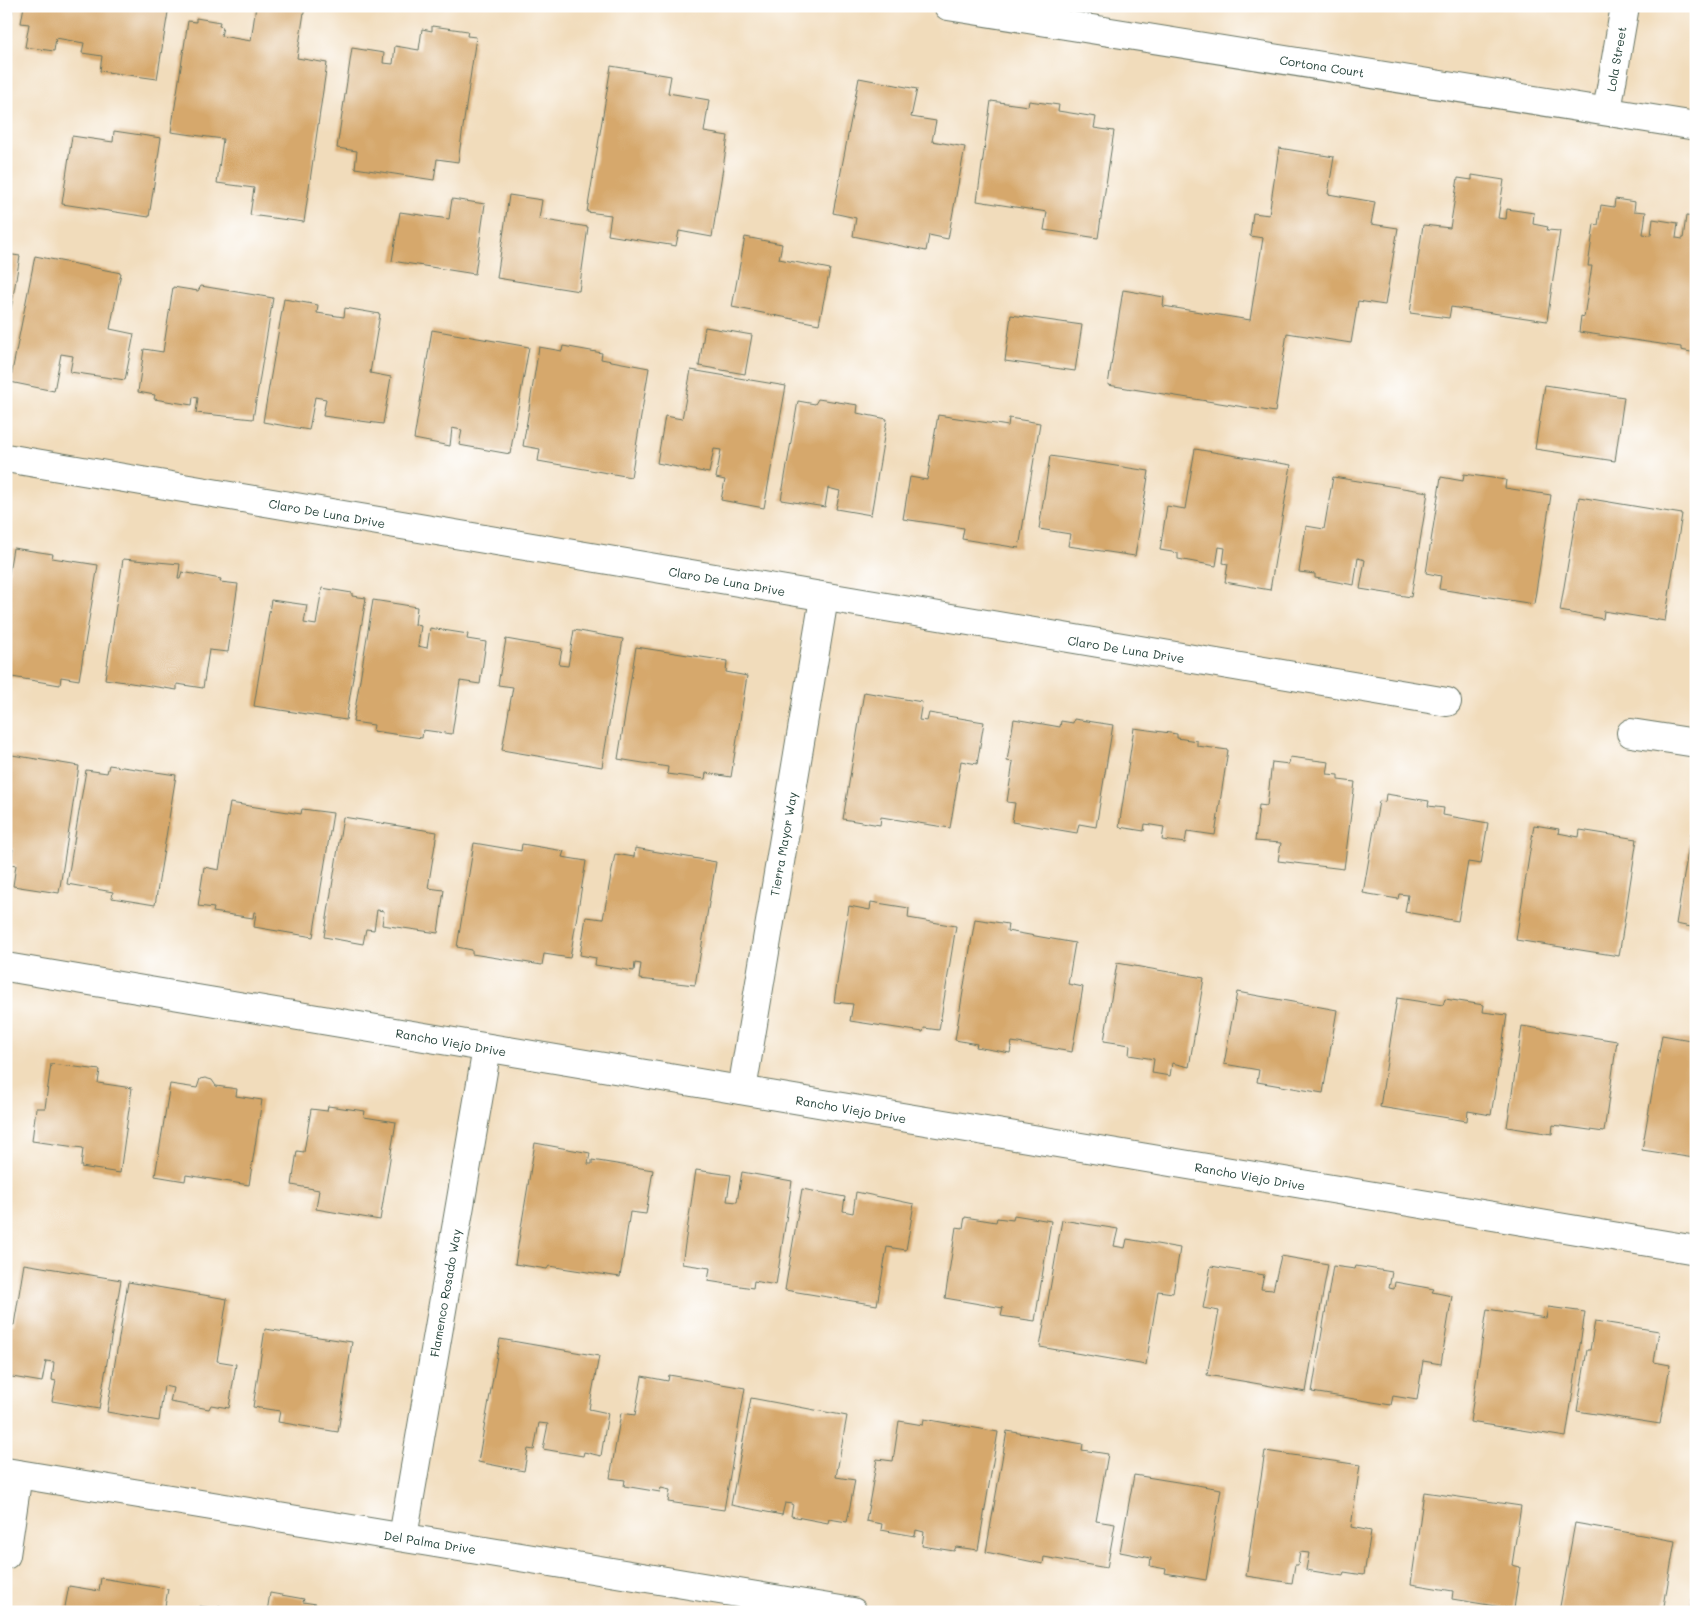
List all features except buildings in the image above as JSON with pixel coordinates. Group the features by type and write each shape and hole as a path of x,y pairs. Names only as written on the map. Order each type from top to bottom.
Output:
{"street":[{"name":"Cortona Court","path":"948,6 1696,126"},
{"name":"Lola Street","path":"1608,111 1625,6"},
{"name":"Claro De Luna Drive","path":"6,458 1447,702"},
{"name":"Tierra Mayor Way","path":"742,1090 824,598"},
{"path":"1631,732 1696,743"},
{"name":"Rancho Viejo Drive","path":"6,967 1696,1250"},
{"name":"Flamenco Rosado Way","path":"403,1537 487,1048"},
{"path":"6,1556 12,1473"},
{"name":"Del Palma Drive","path":"12,1473 853,1612"}]}
